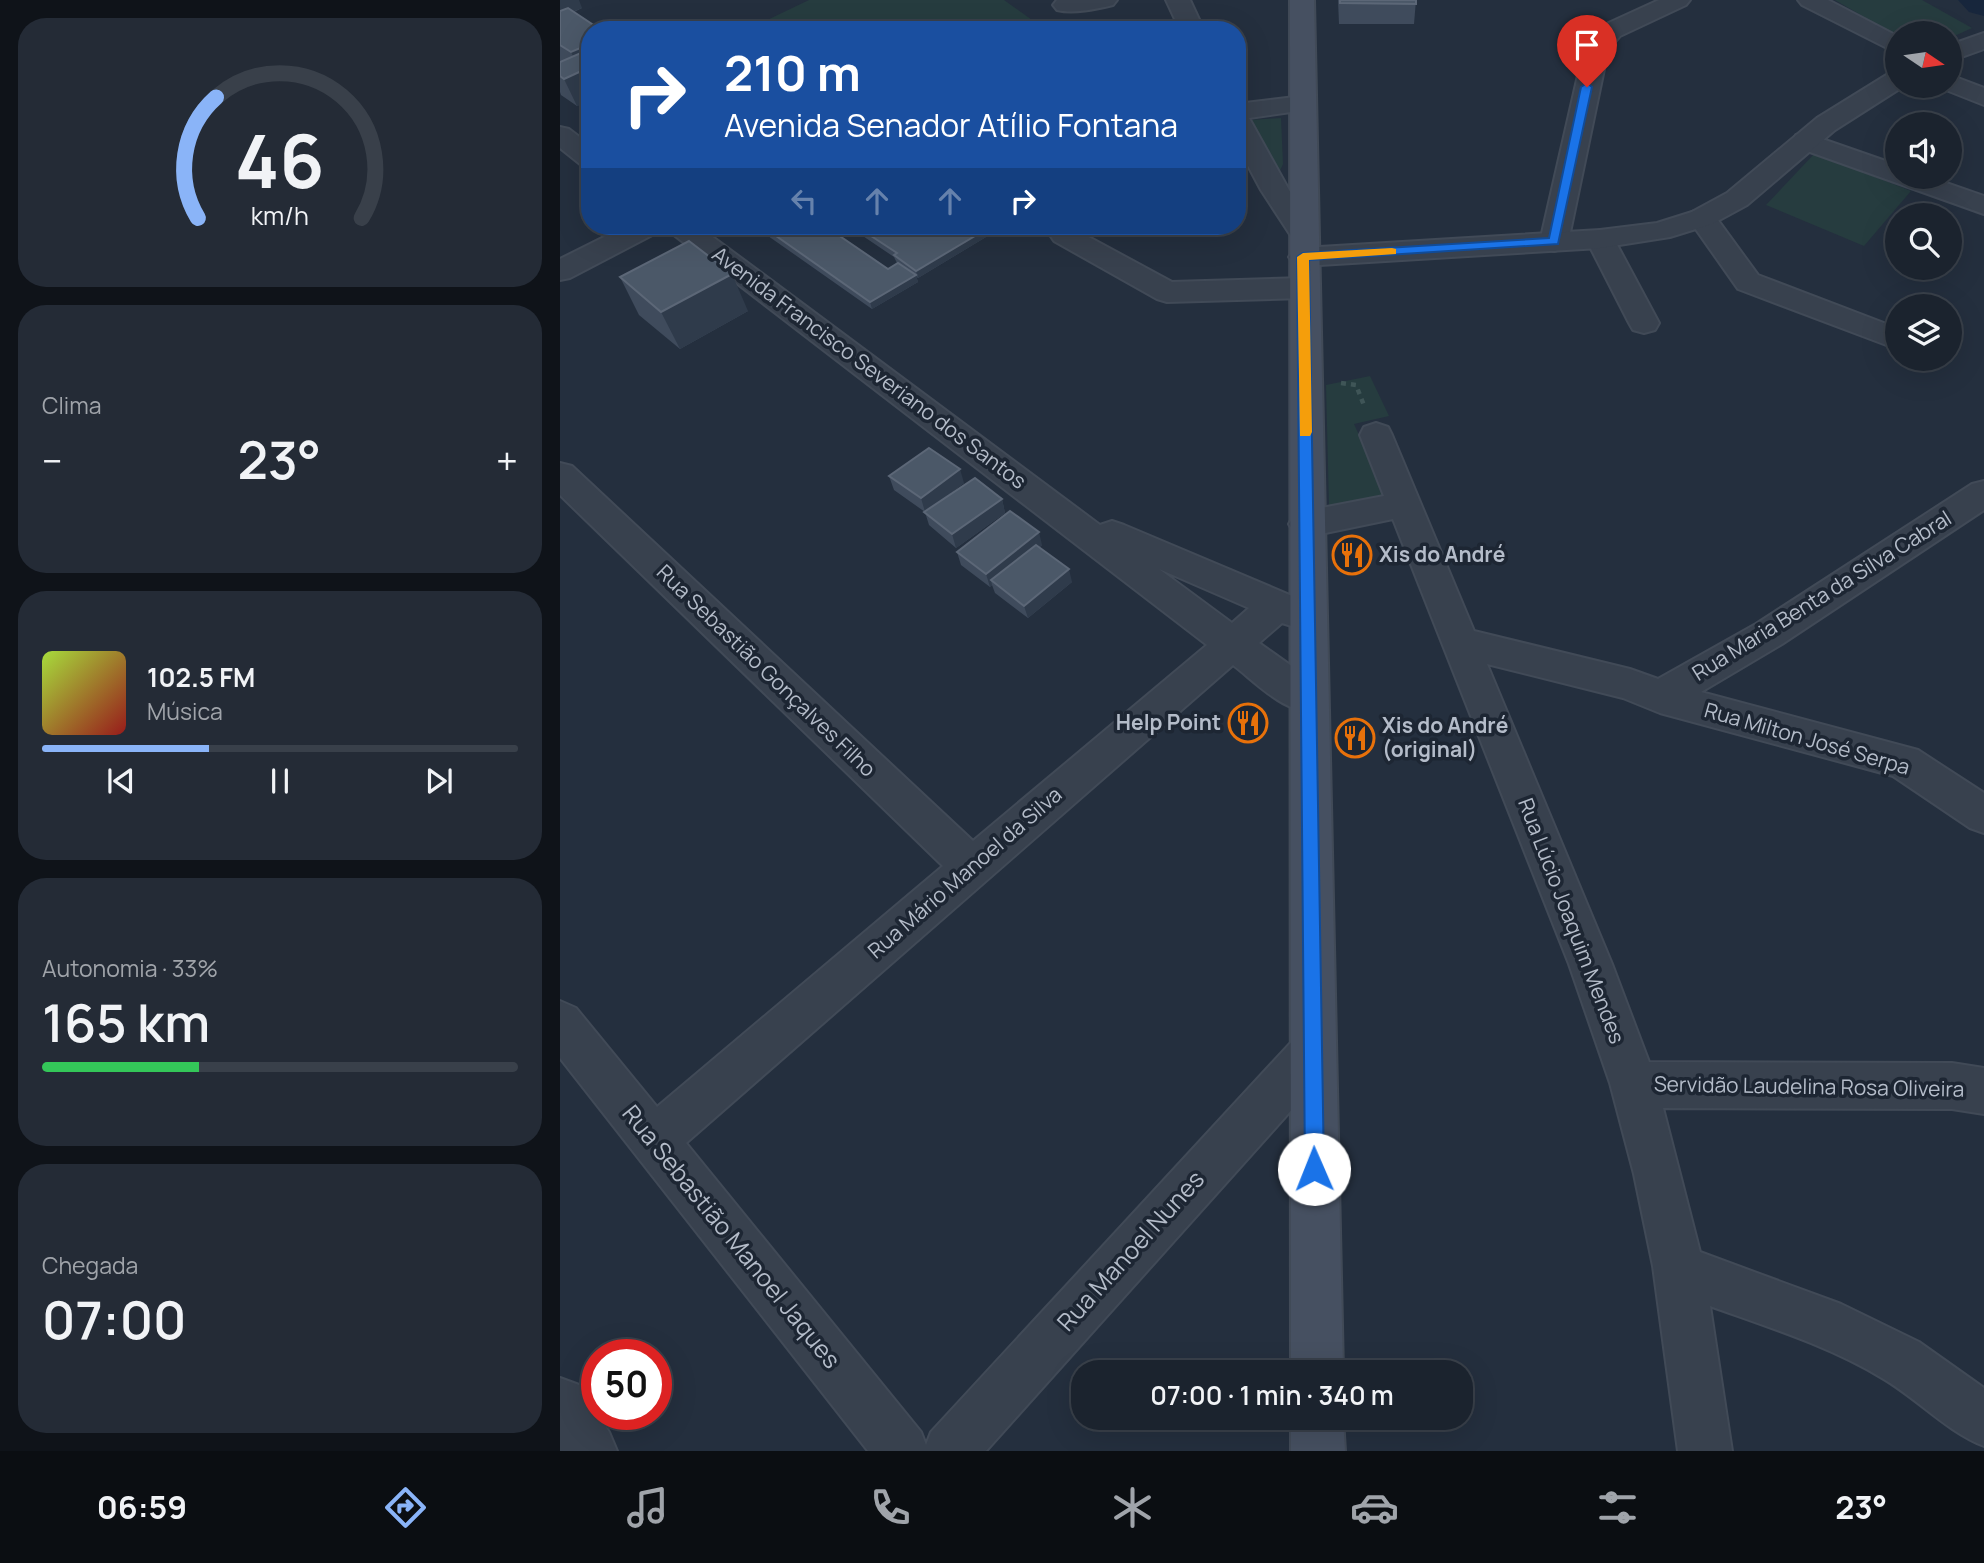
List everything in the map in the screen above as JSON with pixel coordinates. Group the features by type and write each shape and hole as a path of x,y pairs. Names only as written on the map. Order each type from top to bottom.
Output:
{"main road":[{"path":"1302,0 1306,524 1292,612 1308,698 1317,1360"},
{"path":"1317,1430 1318,1451"}],"street":[{"path":"1065,5 1105,0"},
{"path":"1178,0 1188,21"},
{"path":"1554,242 1596,49 1611,31 1678,0"},
{"path":"1810,0 1885,41"},
{"path":"1962,49 1984,40"},
{"path":"1064,236 1167,292 1303,259 1600,239 1660,230 1702,218 1737,199 1805,141 1849,108 1885,86"},
{"path":"1962,88 1984,97"},
{"path":"1246,111 1303,104"},
{"path":"560,135 581,151"},
{"path":"1246,139 1303,259"},
{"path":"1805,141 1885,170"},
{"path":"1937,189 1984,206"},
{"path":"1702,218 1748,282 1885,335"},
{"path":"560,271 630,235"},
{"name":"Avenida Francisco Severiano dos Santos","path":"692,235 1232,644 1308,698"},
{"path":"1600,239 1644,323"},
{"name":"Rua Lúcio Joaquim Mendes","path":"1376,435 1595,976 1633,1085 1662,1195 1677,1269 1691,1341 1705,1451"},
{"name":"Rua Sebastião Gonçalves Filho","path":"560,475 972,867"},
{"name":"Rua Maria Benta da Silva Cabral","path":"1660,697 1769,634 1984,492"},
{"path":"1306,524 1404,504"},
{"name":"Avenida Francisco Severiano dos Santos","path":"1058,511 1292,612"},
{"name":"Rua Mário Manoel da Silva","path":"654,1140 1232,644 1292,612"},
{"name":"Rua Milton José Serpa","path":"1463,649 1626,695 1660,697 1904,762 1984,815"},
{"name":"Rua Sebastião Manoel Jaques","path":"560,1023 902,1451"},
{"name":"Rua Manoel Nunes","path":"950,1451 1313,1052"},
{"name":"Servidão Laudelina Rosa Oliveira","path":"1633,1085 1952,1086 1984,1091"},
{"path":"1677,1269 1823,1322 1901,1360 1984,1420"},
{"path":"560,1404 590,1451"}],"path":[{"path":"1304,376 1356,385 1376,435"}],"green space":[{"path":"809,0 1004,0 1033,21 765,21"},
{"path":"1835,0 1922,0 1960,21 1885,21 1885,29"},
{"path":"1962,22 1972,28 1962,33"},
{"path":"1281,118 1283,164 1279,173 1250,120"},
{"path":"1815,153 1885,181 1885,189 1911,191 1901,203 1885,203 1885,221 1864,246 1766,205"},
{"path":"1370,376 1389,416 1354,424 1386,494 1329,506 1326,385"}],"building":[{"path":"1340,0 1416,0 1416,4 1340,3"},
{"path":"568,8 588,21 581,21 581,48 571,52 560,45 560,11"},
{"path":"581,53 581,71 564,79 560,76 560,62"},
{"path":"775,235 838,235 888,269 898,263 916,275 870,302"},
{"path":"870,235 977,235 916,271 894,255 897,253"},
{"path":"689,241 732,274 661,312 620,277"},
{"path":"929,448 960,469 921,498 889,476"},
{"path":"975,478 1002,499 952,534 924,512"},
{"path":"1010,511 1039,532 986,574 957,552"},
{"path":"1036,545 1069,569 1024,606 991,580"}],"waterway":[{"path":"1979,0 1984,3"}],"slow traffic":[{"path":"1305,432 1303,257 1392,252"}],"place":[{"name":"Xis do André","path":"1352,555"},
{"name":"Help Point","path":"1248,723"},
{"name":"Xis do André (original)","path":"1355,738"}],"route":[{"path":"1314,1169 1303,257 1554,242 1587,87"}]}
